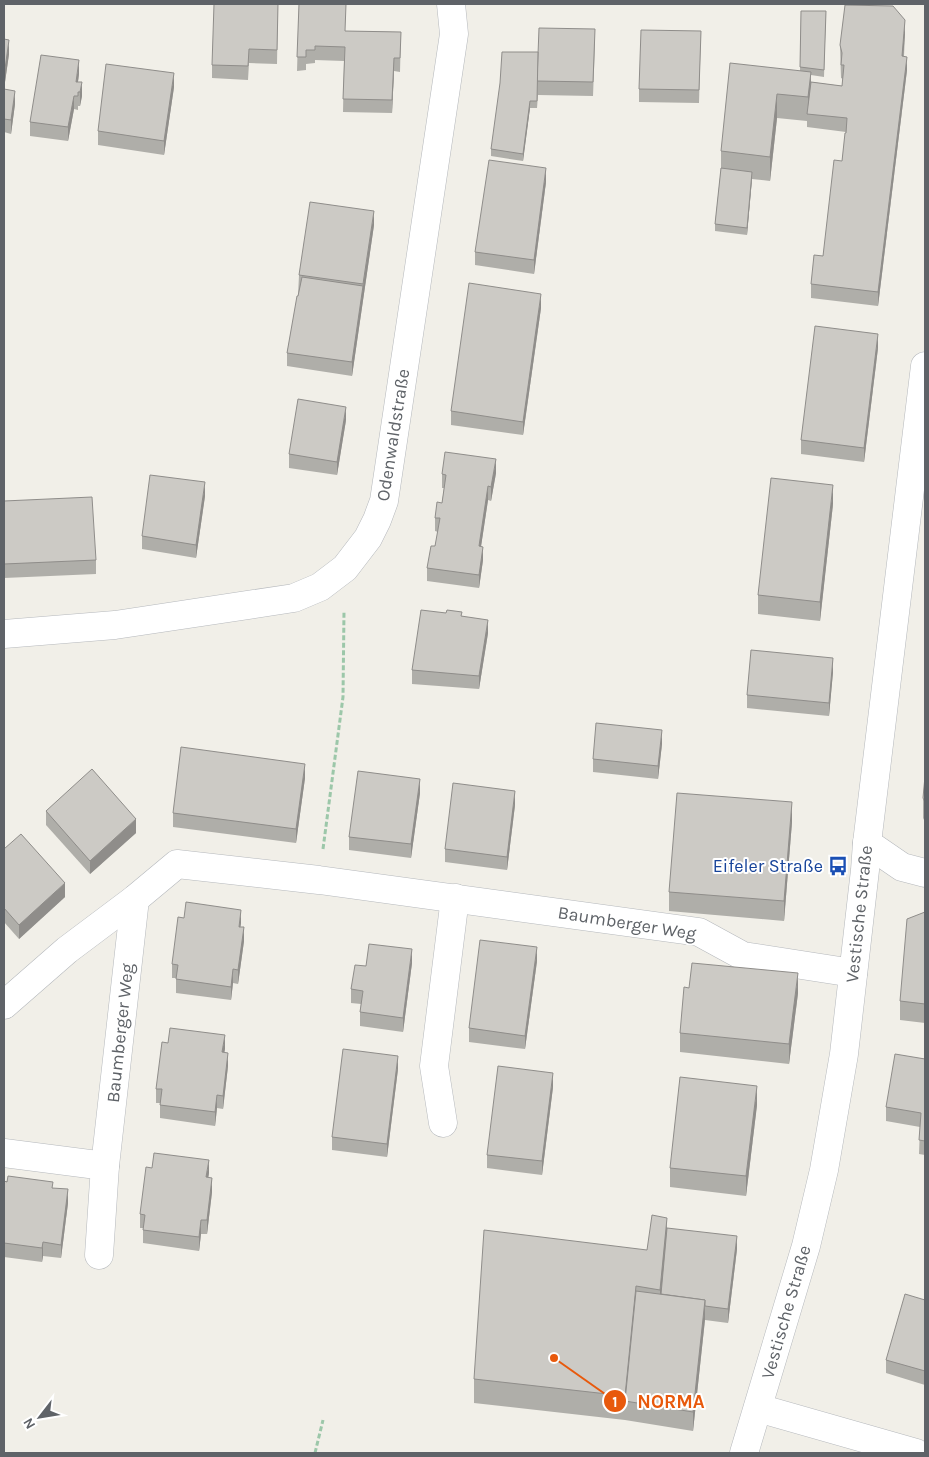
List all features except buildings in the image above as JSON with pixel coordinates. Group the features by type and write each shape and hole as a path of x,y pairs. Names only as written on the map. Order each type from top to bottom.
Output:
{"street":[{"name":"Odenwaldstraße","path":"4,634 115,625 294,598 320,587 344,568 368,538 384,501 454,34 451,4"},
{"name":"Vestische Straße","path":"744,1453 806,1246 824,1170 844,1054 867,843 925,366"},
{"path":"867,843 902,867 925,873"},
{"name":"Baumberger Weg","path":"4,1005 67,950 136,899 177,864 319,880 699,932 743,956 853,973"},
{"path":"443,1123 434,1066 455,898"},
{"name":"Baumberger Weg","path":"99,1255 105,1166 136,899"},
{"path":"4,1153 105,1166"},
{"path":"758,1408 916,1453"}],"path":[{"path":"319,880 343,697 344,568"},
{"path":"315,1453 323,1420"}],"place":[{"name":"Eifeler Straße","path":"838,866"},
{"name":"NORMA","path":"554,1358"}]}
